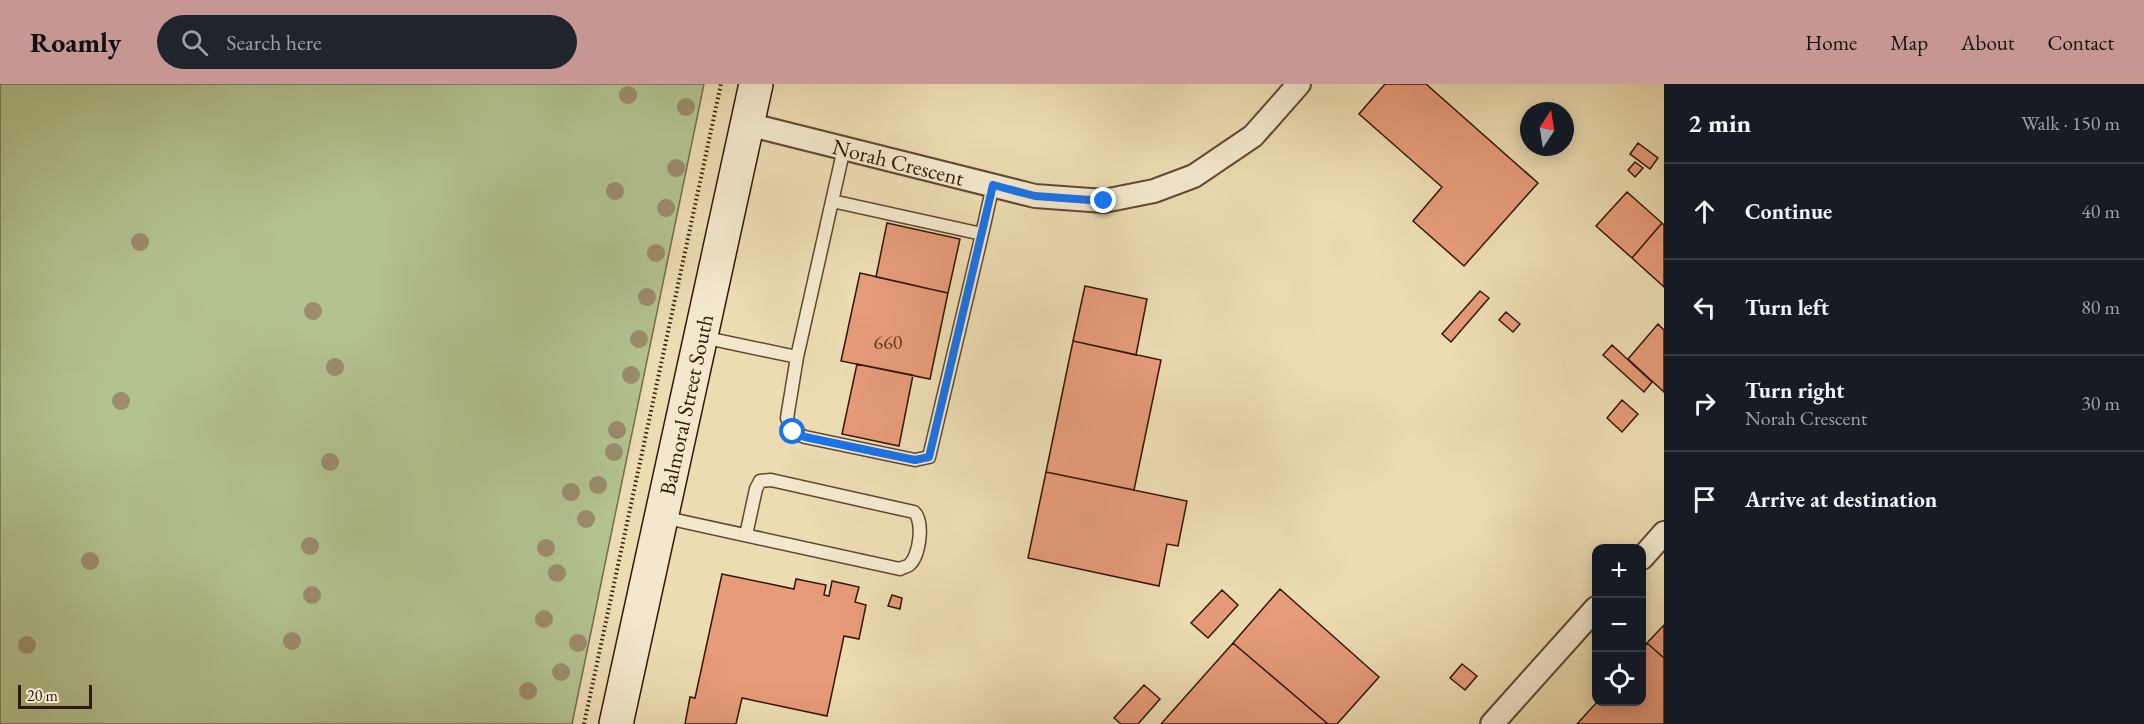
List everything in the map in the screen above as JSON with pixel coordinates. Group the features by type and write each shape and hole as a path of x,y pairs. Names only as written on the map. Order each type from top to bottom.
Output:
{"main road":[{"name":"Balmoral Street South","path":"616,724 756,84"}],"street":[{"name":"Norah Crescent","path":"747,124 1035,196 1104,201 1154,192 1194,176 1253,136 1299,84"},
{"path":"1646,553 1664,533"},
{"path":"1492,724 1592,612"}],"lane":[{"path":"844,148 797,357 787,418 793,432 805,437 915,460 929,457 993,185"},
{"path":"832,201 982,234"},
{"path":"701,336 797,357"},
{"path":"661,517 900,568 909,565 915,556 921,528 920,518 914,512 771,480 760,481 756,489 746,535"}],"path":[{"path":"584,724 721,84"}],"green space":[{"path":"0,84 704,84 572,724 0,724"}],"building":[{"path":"1385,84 1426,84 1538,183 1464,266 1413,221 1442,187 1359,114"},
{"path":"1638,143 1658,158 1650,169 1630,154"},
{"path":"1635,162 1643,168 1635,177 1628,170"},
{"path":"1627,192 1662,223 1632,258 1596,226"},
{"path":"887,223 960,239 948,293 876,277"},
{"path":"1662,223 1664,225 1664,287 1632,258"},
{"path":"860,273 948,293 930,379 841,361"},
{"path":"1085,286 1147,299 1136,355 1073,341"},
{"path":"1480,291 1489,298 1451,342 1442,334"},
{"path":"1506,312 1520,324 1513,332 1499,320"},
{"path":"1658,324 1664,330 1664,392 1628,359"},
{"path":"1073,341 1161,360 1134,490 1046,472"},
{"path":"1612,345 1652,382 1644,392 1603,355"},
{"path":"857,364 913,375 899,446 842,434"},
{"path":"1622,400 1638,414 1622,432 1607,418"},
{"path":"1046,472 1187,501 1178,546 1167,544 1159,586 1028,558"},
{"path":"722,574 794,589 796,579 826,585 824,595 829,596 832,581 859,587 855,602 866,605 859,639 844,636 827,716 742,698 736,724 685,724 690,697 695,698"},
{"path":"1280,589 1379,677 1337,724 1328,724 1233,643"},
{"path":"1222,590 1238,605 1208,638 1191,623"},
{"path":"892,595 902,598 900,609 888,606"},
{"path":"1664,625 1664,658 1647,643"},
{"path":"1233,643 1328,724 1161,724"},
{"path":"1646,644 1664,658 1664,724 1577,724 1593,706 1646,706"},
{"path":"1462,664 1477,676 1465,690 1450,678"},
{"path":"1144,685 1160,699 1138,724 1121,724 1114,718"}],"route":[{"path":"793,432 805,437 915,460 929,457 993,185 1035,196 1104,201"}]}
